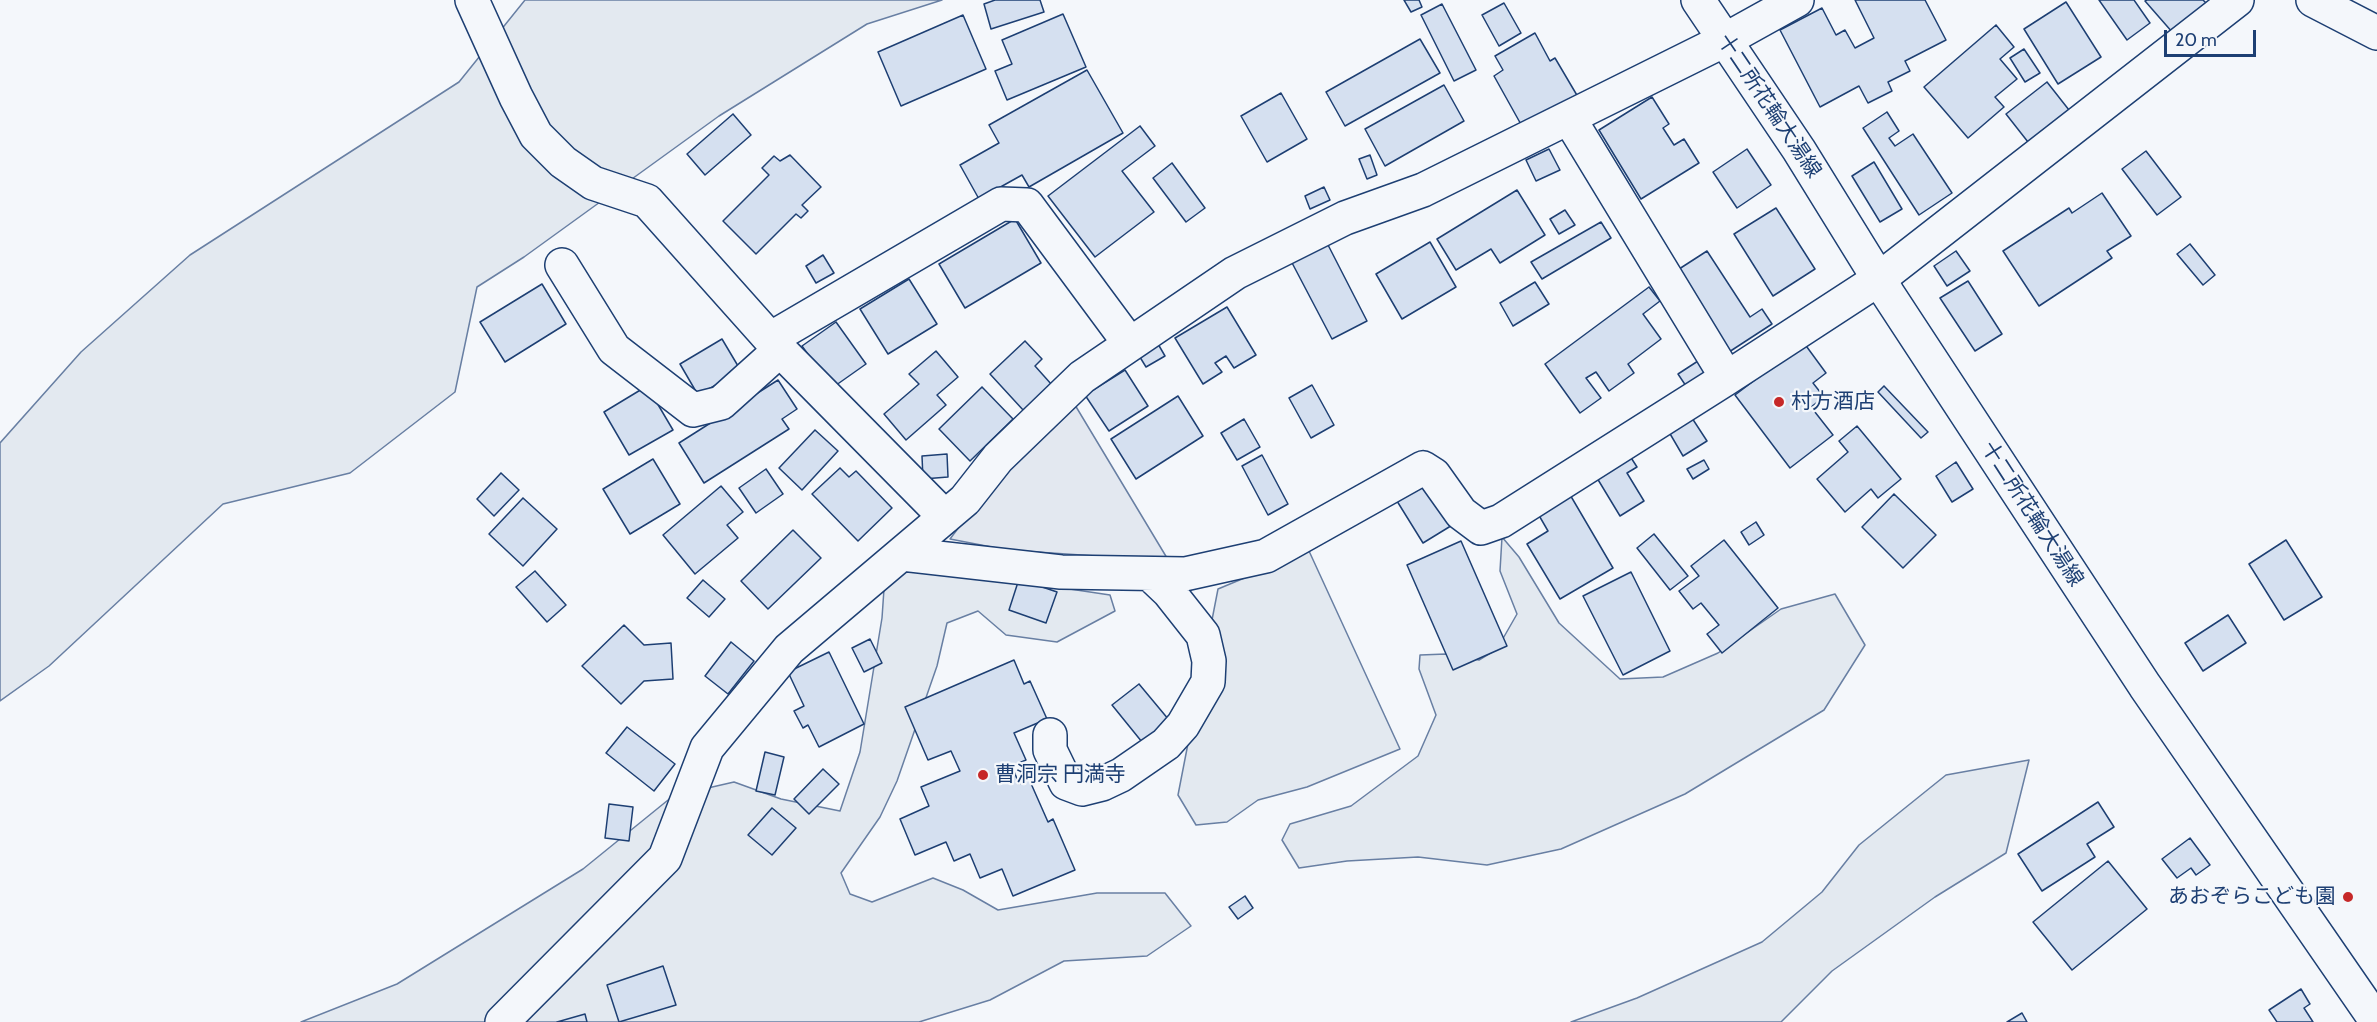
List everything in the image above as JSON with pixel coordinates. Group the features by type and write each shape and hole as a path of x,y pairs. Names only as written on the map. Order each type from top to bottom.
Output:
{"street":[{"path":"472,0 536,135 563,162 593,183 646,201 775,344 945,517"},
{"name":"十二所花輪大湯線","path":"1698,0 1799,150 1879,279 2145,686 2376,1022"},
{"path":"502,1022 665,858 707,748 789,649 965,500 998,458 1083,377 1235,273 1344,218 1423,190 1725,40 1797,0"},
{"path":"902,554 1061,572 1185,574 1266,556 1423,468 1434,475 1461,513 1480,528 1501,521 1879,279 2238,0"},
{"path":"2313,0 2377,33"},
{"path":"1569,118 1727,378"},
{"path":"562,265 614,349 693,410 721,403 775,344 1000,204 1027,205 1130,344"},
{"path":"1050,735 1050,750 1066,783 1082,789 1102,784 1121,775 1166,744 1183,724 1208,682 1209,661 1203,635 1169,592 1150,574"}],"shaded area":[{"path":"525,0 942,0 867,24 719,116 524,257 477,287 455,392 350,473 223,504 49,666 0,701 0,443 81,352 190,255 459,82"},
{"path":"1072,400 1167,558 1007,550 950,539 993,482"},
{"path":"1502,537 1519,557 1559,623 1620,679 1663,677 1718,653 1781,609 1835,594 1865,645 1824,710 1685,794 1561,849 1487,865 1418,857 1347,861 1299,868 1282,840 1290,824 1351,806 1418,756 1436,715 1419,669 1420,655 1446,654 1479,660 1497,649 1517,614 1500,571"},
{"path":"1309,551 1400,749 1307,787 1258,800 1227,822 1196,825 1178,795 1218,589"},
{"path":"909,565 1110,595 1115,611 1057,642 1006,635 978,611 947,623 937,666 897,781 880,817 841,873 850,894 872,902 933,878 963,890 998,910 1097,893 1165,893 1191,926 1147,956 1064,961 990,1000 919,1022 301,1022 397,984 583,869 673,796 734,782 781,799 840,811 860,752 882,618 884,589"},
{"path":"2029,760 2006,853 1935,897 1832,971 1781,1022 1571,1022 1637,998 1762,942 1822,892 1859,845 1946,775"}],"building":[{"path":"995,0 1040,0 1044,12 991,29 984,4"},
{"path":"1404,0 1419,0 1422,7 1411,12"},
{"path":"1855,0 1925,0 1946,40 1905,61 1910,71 1888,82 1892,91 1868,103 1859,86 1820,107 1780,30 1822,8 1836,35 1845,30 1855,48 1874,38"},
{"path":"2099,0 2134,0 2150,23 2127,40"},
{"path":"2203,0 2207,4 2173,33 2145,1"},
{"path":"2066,2 2101,57 2058,84 2024,29"},
{"path":"1504,3 1521,33 1499,46 1482,15"},
{"path":"1442,4 1476,70 1454,81 1421,15"},
{"path":"1063,14 1086,67 1007,100 995,71 1012,64 1002,40"},
{"path":"963,15 986,69 901,106 878,52"},
{"path":"1996,25 2014,47 2000,59 2017,79 1995,97 2004,107 1968,138 1924,87"},
{"path":"1535,33 1550,61 1555,58 1578,97 1523,128 1494,76 1503,70 1495,56"},
{"path":"1420,39 1440,73 1345,126 1326,92"},
{"path":"2024,49 2040,73 2025,82 2010,58"},
{"path":"1087,70 1123,133 1029,187 1022,175 979,199 960,165 999,143 989,125"},
{"path":"2047,82 2069,110 2028,142 2006,114"},
{"path":"1444,85 1464,121 1385,166 1365,129"},
{"path":"1281,93 1307,139 1267,162 1241,116"},
{"path":"1652,97 1669,124 1663,128 1674,145 1684,139 1699,163 1641,199 1599,130"},
{"path":"1887,112 1899,131 1889,138 1895,146 1913,134 1952,193 1919,215 1863,128"},
{"path":"733,114 751,135 705,175 687,154"},
{"path":"1140,126 1155,146 1122,171 1154,212 1095,257 1048,196"},
{"path":"1549,149 1560,170 1536,181 1526,160"},
{"path":"1747,149 1771,185 1737,208 1713,172"},
{"path":"2146,151 2181,197 2157,215 2122,169"},
{"path":"790,155 821,187 802,205 808,211 801,218 796,214 756,254 723,221 769,175 762,168 774,156 780,161"},
{"path":"1370,155 1377,175 1367,179 1359,159"},
{"path":"1874,162 1902,209 1880,222 1852,176"},
{"path":"1172,163 1205,208 1186,222 1153,178"},
{"path":"1324,187 1330,200 1310,209 1305,196"},
{"path":"1517,190 1545,235 1500,263 1491,249 1456,270 1437,239"},
{"path":"2102,193 2131,236 2107,251 2112,258 2039,306 2003,251 2069,208 2072,213"},
{"path":"1776,208 1815,269 1773,296 1734,234"},
{"path":"1565,210 1575,225 1559,234 1550,219"},
{"path":"1015,219 1041,263 965,308 939,264"},
{"path":"1601,222 1611,238 1542,279 1531,262"},
{"path":"1326,241 1367,321 1332,339 1290,259"},
{"path":"1430,242 1456,287 1402,319 1376,274"},
{"path":"2190,244 2215,275 2203,285 2177,254"},
{"path":"1707,251 1750,317 1762,309 1772,324 1729,352 1676,271"},
{"path":"1956,251 1970,271 1947,286 1934,266"},
{"path":"823,255 834,273 816,283 806,266"},
{"path":"909,279 937,324 888,354 860,309"},
{"path":"1968,281 2002,334 1975,351 1940,298"},
{"path":"1535,282 1549,304 1513,326 1500,303"},
{"path":"542,284 566,324 505,362 480,322"},
{"path":"1649,287 1660,301 1643,314 1661,339 1628,364 1634,373 1609,391 1596,372 1586,378 1601,398 1580,413 1545,364"},
{"path":"1227,307 1256,355 1234,368 1226,356 1215,363 1222,372 1203,384 1175,338"},
{"path":"836,322 866,364 832,388 802,346"},
{"path":"1154,337 1165,356 1146,367 1135,349"},
{"path":"722,339 741,371 698,395 680,364"},
{"path":"1025,341 1042,359 1035,366 1052,385 1024,411 990,374"},
{"name":"村方酒店","path":"1804,343 1826,373 1813,383 1824,397 1811,407 1833,435 1790,468 1735,395"},
{"path":"936,351 958,377 937,395 946,405 906,440 884,414 919,384 909,374"},
{"path":"1698,361 1706,373 1686,386 1678,374"},
{"path":"1125,370 1148,406 1109,431 1085,395"},
{"path":"778,380 797,409 782,419 789,429 704,483 679,443"},
{"path":"1312,385 1334,425 1311,438 1289,398"},
{"path":"647,386 673,430 629,455 604,412"},
{"path":"1884,386 1928,432 1921,438 1878,392"},
{"path":"982,387 1013,419 970,461 939,429"},
{"path":"1178,396 1203,436 1136,479 1111,439"},
{"path":"1692,418 1707,441 1683,456 1669,432"},
{"path":"1244,419 1260,447 1237,460 1221,433"},
{"path":"1857,426 1901,479 1878,498 1871,489 1845,512 1817,479 1848,452 1839,441"},
{"path":"815,430 838,451 802,490 779,468"},
{"path":"1628,453 1637,467 1627,473 1644,501 1620,516 1594,473"},
{"path":"947,454 948,477 923,479 922,456"},
{"path":"1262,455 1288,504 1268,515 1242,466"},
{"path":"653,459 680,504 630,534 603,489"},
{"path":"1704,460 1709,469 1693,479 1687,469"},
{"path":"1956,462 1973,489 1952,502 1936,476"},
{"path":"840,468 849,477 856,471 892,508 858,541 812,494"},
{"path":"766,469 783,494 756,513 739,488"},
{"path":"501,473 519,490 494,516 477,499"},
{"path":"1423,474 1454,524 1423,543 1392,493"},
{"path":"721,486 743,512 727,525 738,538 695,574 663,535"},
{"path":"1569,493 1613,568 1560,599 1527,544 1548,531 1537,512"},
{"path":"1894,494 1936,535 1903,568 1862,527"},
{"path":"523,498 557,529 523,566 489,534"},
{"path":"1756,522 1764,535 1749,545 1741,532"},
{"path":"793,530 821,558 768,609 741,581"},
{"path":"1654,534 1688,576 1670,590 1637,548"},
{"path":"1724,540 1778,608 1722,653 1707,634 1719,625 1701,603 1693,609 1679,591 1699,576 1691,566"},
{"path":"2286,540 2322,597 2284,620 2249,564"},
{"path":"1461,541 1507,646 1453,670 1407,565"},
{"path":"535,571 566,605 547,622 516,587"},
{"path":"1631,572 1670,651 1623,675 1583,596"},
{"path":"1019,579 1057,592 1046,623 1009,610"},
{"path":"703,580 725,599 709,617 687,598"},
{"path":"2228,615 2246,643 2203,671 2185,643"},
{"path":"624,625 644,645 671,643 673,679 644,681 621,704 582,666"},
{"path":"870,639 882,663 864,672 852,648"},
{"path":"731,642 754,661 728,694 705,676"},
{"path":"829,652 864,724 819,747 808,725 803,728 794,711 804,706 788,672"},
{"name":"曹洞宗 円満寺","path":"1014,660 1024,684 1030,681 1047,719 1014,733 1026,760 1012,766 1019,784 1029,779 1048,822 1053,819 1075,870 1013,896 1002,869 980,878 970,854 954,861 946,842 915,855 900,819 929,806 921,787 960,771 951,751 928,760 905,707"},
{"path":"1139,684 1169,720 1142,742 1112,705"},
{"path":"627,727 675,764 654,791 606,753"},
{"path":"765,752 784,757 775,795 756,791"},
{"path":"823,769 839,784 809,814 794,799"},
{"path":"2098,802 2114,827 2087,844 2095,857 2042,891 2018,854"},
{"path":"609,804 633,807 629,841 605,838"},
{"path":"772,808 796,828 772,855 748,835"},
{"path":"2190,838 2210,865 2196,875 2191,868 2177,878 2162,859"},
{"path":"2108,861 2147,909 2072,970 2033,922"},
{"path":"1245,896 1253,908 1238,919 1229,907"},
{"path":"663,966 676,1005 619,1022 607,985"},
{"path":"2301,989 2310,1004 2304,1008 2313,1022 2277,1022 2269,1010"},
{"path":"2022,1013 2027,1022 2007,1022"},
{"path":"585,1014 587,1022 557,1022"}],"place":[{"name":"村方酒店","path":"1779,402"},
{"name":"曹洞宗 円満寺","path":"983,775"},
{"name":"あおぞらこども園","path":"2348,897"}]}
